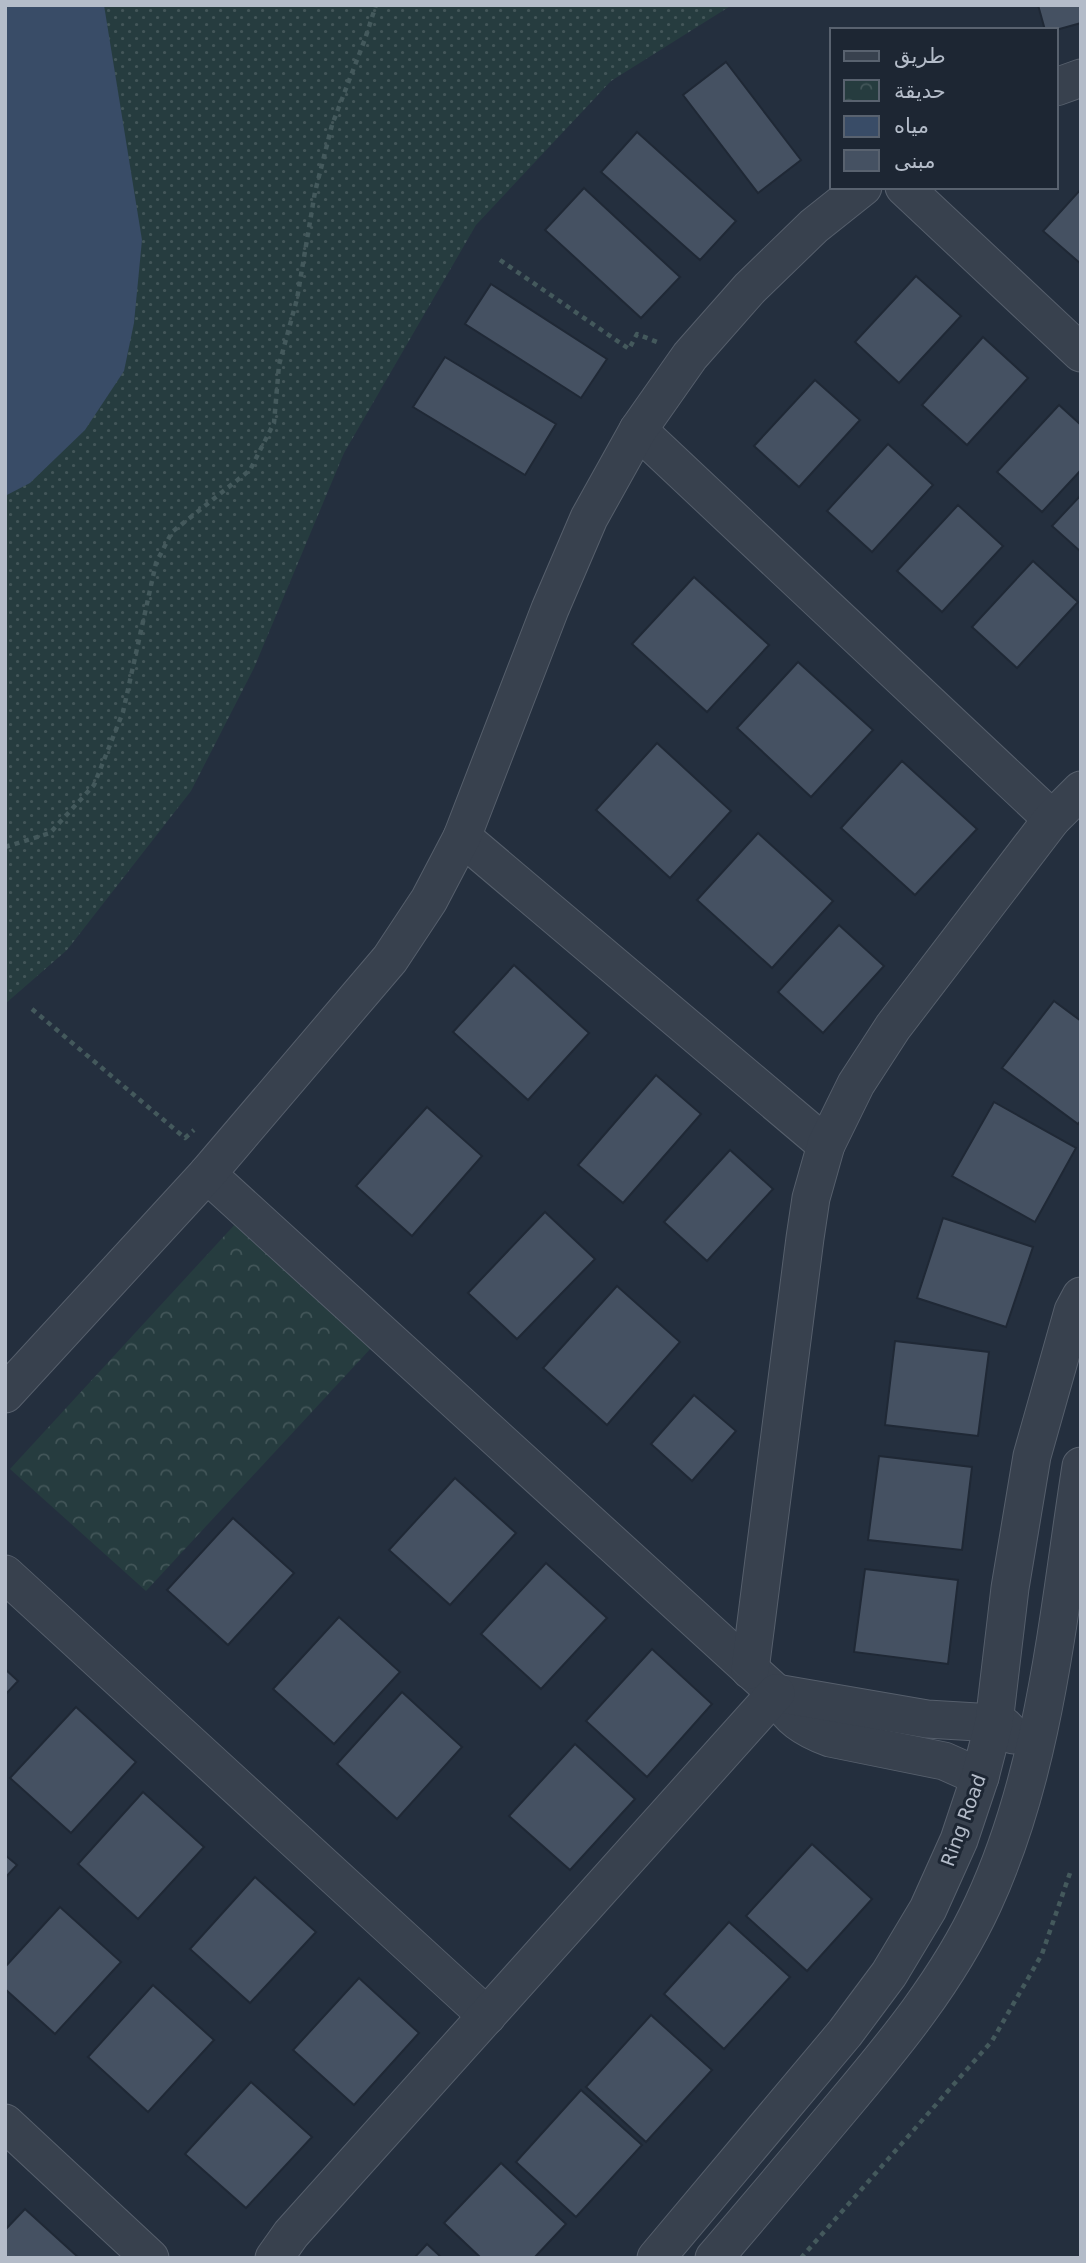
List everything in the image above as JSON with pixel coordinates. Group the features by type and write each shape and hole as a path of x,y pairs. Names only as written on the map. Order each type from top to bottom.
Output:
{"street":[{"path":"1058,86 1081,78"},
{"path":"5,1394 207,1174 390,959 429,900 462,837 550,609 589,517 638,430 690,356 750,288 814,226 860,189"},
{"path":"906,189 1081,353"},
{"path":"638,430 1052,820"},
{"path":"249,2258 283,2246 487,2016 763,1681 805,1238 811,1198 826,1145 856,1084 893,1027 1052,820 1081,790"},
{"path":"462,837 826,1145"},
{"path":"207,1174 763,1681 789,1714 814,1732 847,1743 944,1761 980,1777"},
{"name":"Ring Road","path":"656,2258 845,2033 889,1974 933,1897 959,1840 994,1723 1010,1588 1032,1456 1073,1311 1081,1296"},
{"path":"714,2258 875,2067 935,1990 983,1905 1004,1850 1029,1770 1069,1622 1081,1466"},
{"path":"5,1574 487,2016"},
{"path":"763,1681 927,1720 994,1723 1004,1726 1013,1734 1020,1755 1000,1830 1004,1850"},
{"path":"5,2123 153,2254"}],"path":[{"path":"5,847 50,834 94,785 123,712 156,563 172,532 250,470 274,423 279,365 297,299 332,125 376,5"},
{"path":"500,260 629,349 638,334 690,356"},
{"path":"32,1009 186,1138 195,1128"},
{"path":"801,2258 992,2041 1042,1954 1070,1874"}],"green space":[{"path":"5,5 732,5 611,81 476,225 344,453 254,668 191,791 67,950 5,1004"},
{"path":"238,1221 372,1347 146,1591 10,1469"}],"water":[{"path":"5,5 104,5 142,240 134,323 124,371 85,430 30,483 5,496"}],"building":[{"path":"1038,5 1081,5 1081,23 1058,29 1044,28"},
{"path":"726,62 801,160 758,193 683,95"},
{"path":"637,132 736,221 700,260 601,172"},
{"path":"584,188 680,277 641,318 545,230"},
{"path":"1081,189 1081,264 1043,231"},
{"path":"916,276 961,316 899,383 855,342"},
{"path":"491,284 607,359 581,398 465,324"},
{"path":"983,337 1028,378 967,445 922,405"},
{"path":"445,357 556,424 525,475 413,407"},
{"path":"815,380 860,420 799,487 754,446"},
{"path":"1059,405 1081,425 1081,470 1042,512 997,472"},
{"path":"888,444 933,485 872,552 827,511"},
{"path":"1081,495 1081,552 1052,526"},
{"path":"958,505 1003,546 942,612 897,571"},
{"path":"1033,561 1078,602 1017,668 972,627"},
{"path":"694,577 769,645 707,712 632,644"},
{"path":"798,662 873,730 811,797 737,728"},
{"path":"657,743 731,811 670,878 596,810"},
{"path":"902,761 977,829 915,895 841,828"},
{"path":"758,833 833,901 772,968 697,900"},
{"path":"839,925 884,966 823,1033 778,992"},
{"path":"514,965 589,1033 528,1100 453,1032"},
{"path":"1054,1001 1081,1021 1081,1120 1078,1124 1002,1068"},
{"path":"656,1075 701,1114 623,1203 578,1165"},
{"path":"994,1102 1076,1148 1035,1222 952,1176"},
{"path":"427,1107 482,1156 412,1236 356,1186"},
{"path":"730,1150 773,1189 707,1261 664,1222"},
{"path":"545,1212 595,1259 517,1339 468,1293"},
{"path":"943,1218 1033,1247 1006,1327 917,1298"},
{"path":"617,1286 680,1342 607,1425 543,1368"},
{"path":"895,1341 989,1352 978,1436 885,1425"},
{"path":"694,1395 736,1431 692,1481 651,1444"},
{"path":"879,1456 972,1467 962,1550 868,1540"},
{"path":"455,1478 516,1533 450,1605 389,1550"},
{"path":"233,1518 294,1573 228,1645 167,1590"},
{"path":"546,1563 607,1618 541,1689 481,1634"},
{"path":"865,1569 958,1580 948,1664 854,1652"},
{"path":"339,1617 400,1672 334,1744 273,1689"},
{"path":"652,1649 712,1704 647,1777 586,1721"},
{"path":"5,1669 18,1681 5,1695"},
{"path":"402,1692 462,1747 397,1819 337,1764"},
{"path":"76,1707 136,1762 71,1833 10,1778"},
{"path":"575,1744 635,1799 570,1870 509,1816"},
{"path":"143,1792 204,1847 138,1919 78,1864"},
{"path":"812,1844 872,1899 807,1971 746,1916"},
{"path":"5,1855 17,1865 5,1878"},
{"path":"255,1877 316,1932 250,2003 190,1949"},
{"path":"60,1907 121,1962 55,2034 5,1989 5,1967"},
{"path":"729,1922 790,1977 724,2049 664,1994"},
{"path":"359,1978 419,2033 354,2105 293,2050"},
{"path":"153,1985 214,2040 148,2112 88,2057"},
{"path":"651,2015 712,2070 646,2142 586,2087"},
{"path":"251,2082 312,2137 246,2208 185,2154"},
{"path":"581,2090 642,2145 576,2217 516,2162"},
{"path":"501,2163 566,2224 534,2258 481,2258 444,2223"},
{"path":"25,2209 79,2258 5,2258 5,2230"},
{"path":"427,2244 442,2258 414,2258"}]}
